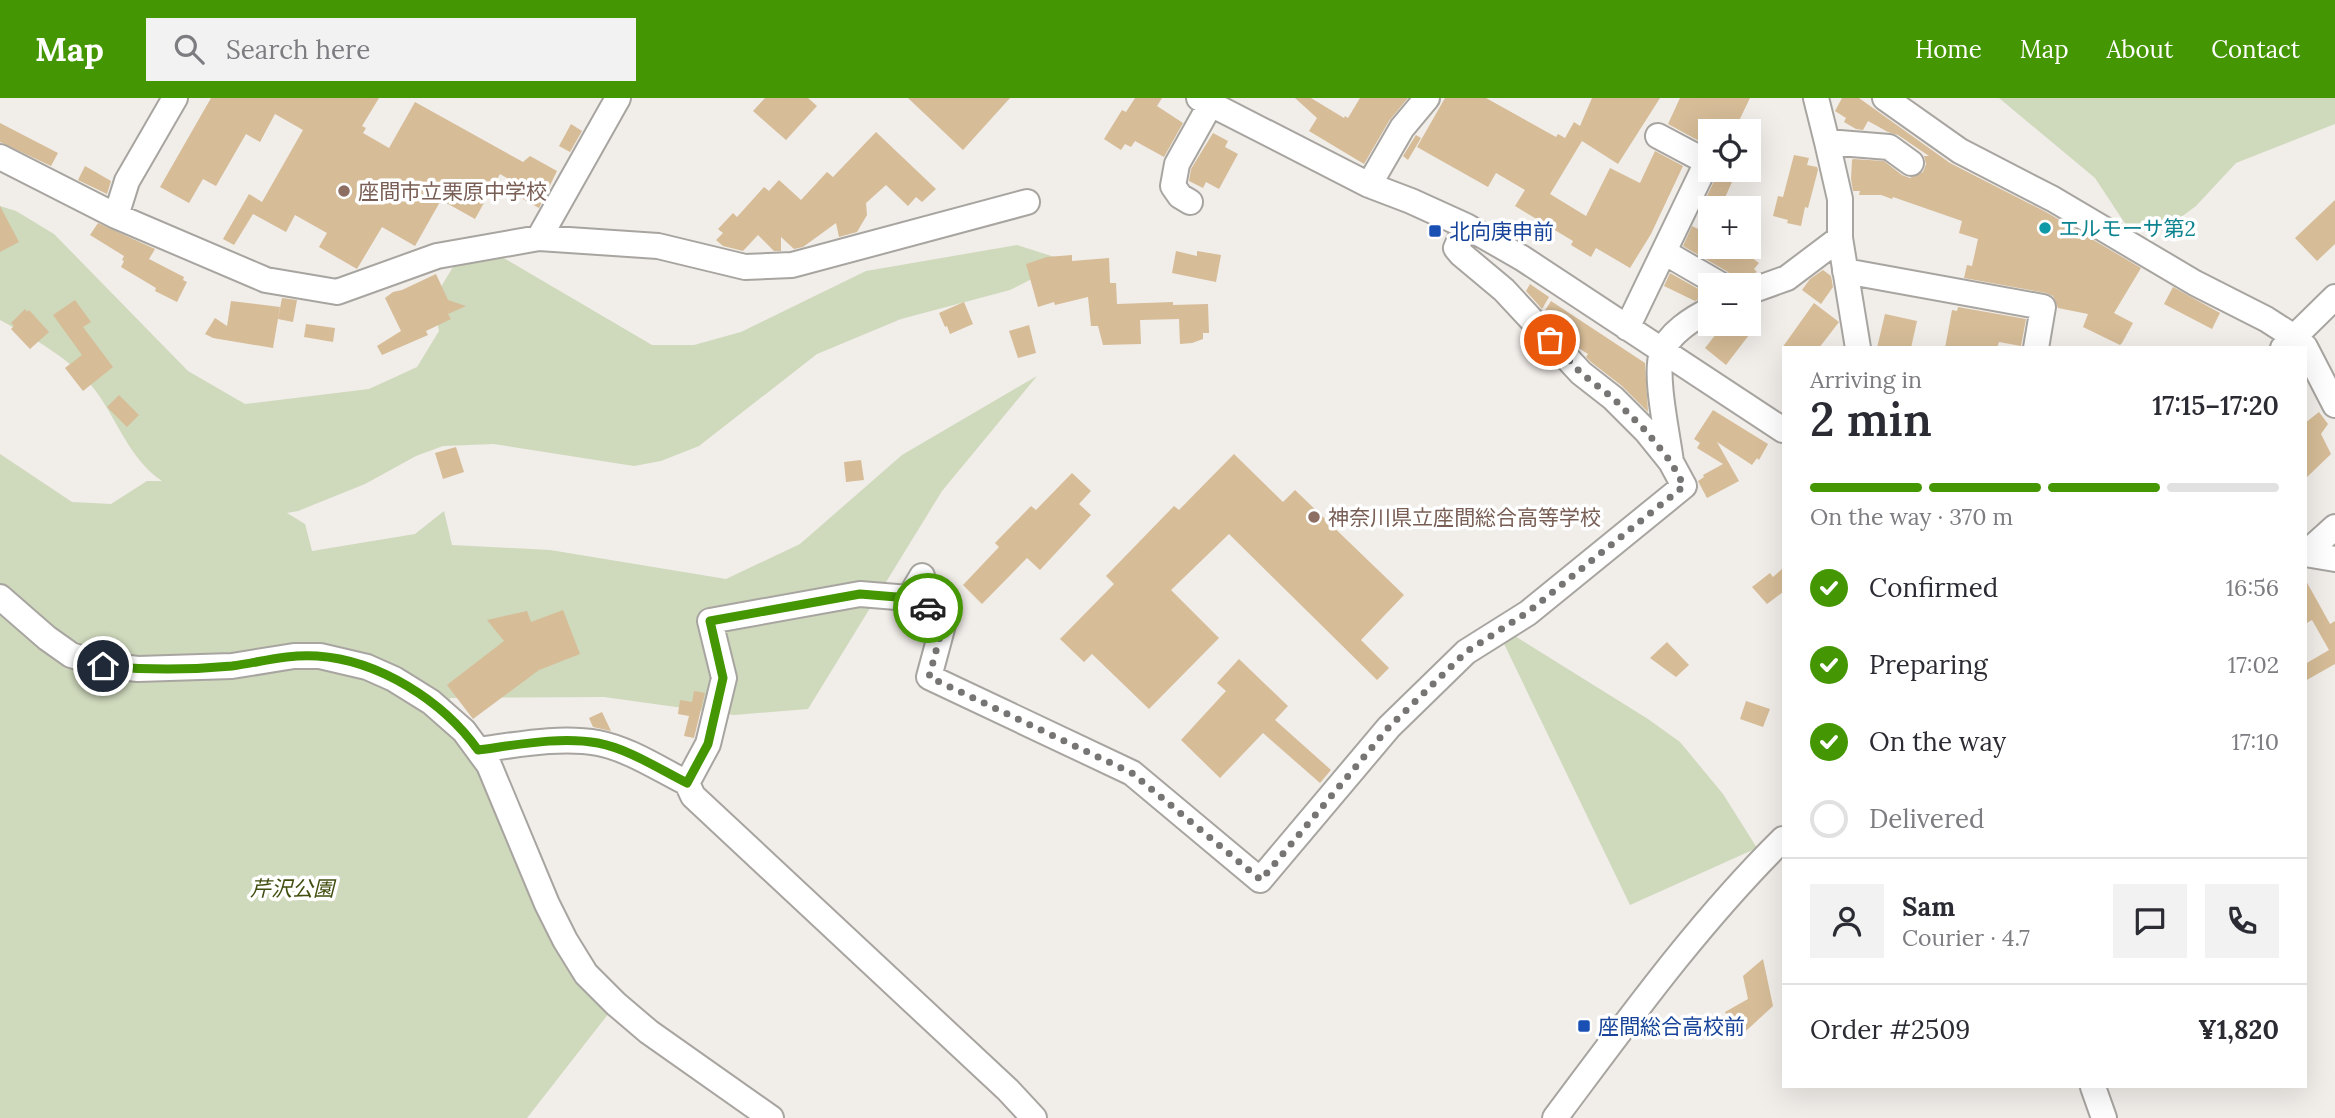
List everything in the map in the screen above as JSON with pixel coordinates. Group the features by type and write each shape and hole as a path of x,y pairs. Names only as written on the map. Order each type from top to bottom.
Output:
{"street":[{"path":"116,216 127,181 175,98"},
{"path":"539,238 618,98"},
{"path":"1369,185 1402,128 1427,98"},
{"path":"1816,98 1840,199 1840,238 1858,346"},
{"path":"1890,100 1961,151 2053,199 2195,283 2266,319 2288,343 2335,297"},
{"path":"1190,202 1180,196 1173,186 1177,164 1204,102 1369,185 1466,226 1521,258 1782,429"},
{"path":"1627,328 1707,162 1658,136"},
{"path":"1827,142 1889,147 1911,163"},
{"path":"0,157 116,216 266,280 337,292 437,256 539,238 658,246 746,267 792,265 1027,202"},
{"path":"687,783 708,744 723,678 710,621 860,594 909,598 935,611 943,625 929,677 1132,773 1261,880 1389,727 1466,652 1528,612 1684,486 1671,462 1646,431 1613,398 1581,373 1504,290 1461,254 1456,248 1466,226"},
{"path":"1761,287 1787,278 1840,238"},
{"path":"1664,252 1700,273"},
{"path":"1845,271 2043,307 2036,346"},
{"path":"1671,462 1660,370 1662,352 1683,328 1698,318"},
{"path":"2307,351 2335,405"},
{"path":"2307,552 2335,527"},
{"path":"2307,554 2335,559"},
{"path":"909,598 922,576"},
{"path":"0,597 71,655 103,666 138,669 232,666 293,656 320,656 367,667 394,679 431,702 464,731 489,765 547,904 586,974 615,1004 649,1032 771,1118"},
{"path":"478,750 544,741 598,743 638,758 687,783 692,796 998,1081 1034,1118"},
{"path":"1555,1118 1669,967 1749,872 1782,840"},
{"path":"2093,1088 2104,1118"}],"green space":[{"path":"1999,98 2335,98 2335,124 2236,163 2196,206 2166,228 2128,228 2095,178"},
{"name":"芹沢公園","path":"0,206 16,211 54,234 188,371 245,404 369,389 417,367 439,331 433,300 456,262 490,250 652,345 694,345 741,332 866,271 1017,245 1067,261 1010,290 901,319 817,354 699,446 661,461 634,466 494,444 443,446 416,456 365,484 287,513 305,524 312,551 415,534 444,511 452,545 550,550 726,579 800,544 902,455 1037,376 942,491 808,709 734,715 604,697 450,698 450,718 464,731 547,904 616,1004 527,1118 0,1118 0,454 72,502 111,504 147,481 162,481 141,462 103,401 75,368 26,334 0,320"},
{"path":"1494,623 1648,719 1680,742 1723,794 1757,848 1630,905"}],"building":[{"path":"211,98 379,98 362,126 366,128 363,133 389,148 415,102 523,162 530,156 557,171 539,208 523,199 528,190 500,174 475,219 441,200 415,246 382,227 357,269 319,247 327,233 295,215 286,232 253,214 234,245 223,239 249,194 262,202 303,130 275,114 260,142 246,134 216,186 203,179 189,203 160,187"},
{"path":"765,98 808,98 817,106 786,140 753,111"},
{"path":"908,98 1010,98 963,150"},
{"path":"1135,98 1162,98 1157,106 1183,123 1164,157 1135,141 1131,147 1125,144 1121,150 1104,139 1122,110 1126,112"},
{"path":"1295,98 1311,98 1348,118 1360,98 1408,98 1389,121 1364,164 1309,131 1317,118"},
{"path":"1445,98 1486,98 1556,137 1558,134 1565,138 1574,122 1580,126 1592,98 1660,98 1618,164 1582,141 1550,194 1586,216 1610,168 1640,183 1655,151 1683,166 1651,234 1630,268 1596,248 1591,257 1571,245 1573,241 1515,206 1525,190 1496,173 1488,187 1417,147"},
{"path":"1680,98 1750,98 1740,119 1698,119 1698,140 1668,124"},
{"path":"1842,98 1859,98 1950,163 2046,212 2141,268 2114,313 2133,323 2122,343 2120,345 2083,327 2088,314 2058,308 2053,296 2046,293 1964,278 1967,265 1972,266 1978,239 1959,233 1962,221 1893,197 1859,195 1860,191 1853,191 1853,159 1884,161 1910,178 1923,172 1926,164 1924,156 1929,156 1898,135 1868,121 1863,130 1844,122 1846,118 1835,111"},
{"path":"0,123 58,153 51,166 0,142"},
{"path":"571,124 582,131 570,152 559,146"},
{"path":"876,132 936,189 922,202 916,197 908,206 886,185 866,203 867,215 857,232 839,237 836,223 803,247 794,249 781,237 781,251 774,251 758,235 743,251 723,246 716,240 723,233 718,229 733,213 737,217 764,187 769,191 779,180 801,200 827,172 833,177"},
{"path":"1213,133 1228,141 1225,147 1238,154 1219,189 1206,182 1203,188 1189,181 1191,169"},
{"path":"1416,135 1421,138 1408,160 1403,156"},
{"path":"1794,155 1809,158 1807,165 1817,167 1818,170 1801,226 1773,216 1778,196 1783,197"},
{"path":"85,166 111,181 107,194 78,180"},
{"path":"1714,182 1732,182 1726,196 1707,196"},
{"path":"2335,200 2335,244 2317,261 2295,238"},
{"path":"0,206 19,242 0,252"},
{"path":"98,223 155,249 149,259 184,277 183,280 187,282 177,302 155,291 156,288 121,267 124,256 90,235"},
{"path":"1692,226 1698,229 1698,255 1683,246"},
{"path":"1176,251 1197,256 1197,251 1221,255 1216,282 1172,273"},
{"path":"1072,255 1072,261 1109,258 1110,283 1116,283 1117,304 1208,304 1209,333 1203,333 1203,339 1180,344 1179,319 1140,320 1141,344 1103,345 1098,326 1091,326 1088,297 1038,307 1026,264 1047,257"},
{"path":"1706,259 1754,259 1759,263 1754,269 1757,272 1755,273 1728,272"},
{"path":"1823,270 1831,276 1833,287 1821,304 1802,290 1810,279"},
{"path":"1670,273 1698,289 1698,300 1695,301 1664,286"},
{"path":"436,274 448,300 466,306 448,314 451,319 426,331 428,335 382,355 377,346 401,331 385,298"},
{"path":"1530,284 1549,297 1542,309 1526,291"},
{"path":"2173,287 2220,313 2212,329 2164,304"},
{"path":"282,298 297,300 293,322 278,319"},
{"path":"75,300 91,322 83,327 113,367 83,391 65,368 82,355 53,315"},
{"path":"231,301 280,307 273,348 213,338 205,334 215,318 227,326"},
{"path":"1551,301 1645,363 1648,412 1622,386 1591,362 1586,357 1588,354 1577,347 1544,312"},
{"path":"964,302 973,324 950,334 939,313"},
{"path":"1814,303 1839,322 1821,346 1783,346"},
{"path":"1958,307 2026,319 2021,346 1999,342 1998,346 1945,346 1952,310 1957,311"},
{"path":"25,309 49,332 30,349 11,329 14,326 11,323"},
{"path":"1885,314 1917,321 1911,346 1877,346"},
{"path":"306,324 335,328 333,342 304,337"},
{"path":"1029,325 1036,353 1018,358 1009,331"},
{"path":"1714,336 1748,336 1726,365 1705,348"},
{"path":"119,395 139,415 127,427 107,407"},
{"path":"1713,410 1768,444 1759,460 1757,458 1752,465 1717,442 1739,481 1707,498 1698,481 1703,475 1723,464 1697,448 1700,443 1694,439"},
{"path":"2319,412 2328,424 2321,434 2331,454 2307,477 2307,421"},
{"path":"456,447 464,472 443,479 435,453"},
{"path":"1234,454 1283,502 1295,490 1404,595 1361,640 1389,668 1377,680 1229,534 1171,590 1219,638 1149,709 1092,654 1084,662 1060,639 1114,584 1106,576 1174,506 1179,510"},
{"path":"861,460 864,480 846,482 844,462"},
{"path":"1072,473 1091,491 1079,504 1091,515 1040,570 1027,558 982,604 963,585 999,547 995,543 1031,506 1036,510"},
{"path":"1782,569 1782,593 1767,604 1752,587 1770,573 1773,577"},
{"path":"2307,583 2330,624 2335,621 2335,664 2307,680 2307,663 2329,650 2312,620 2307,623"},
{"path":"563,610 580,654 539,670 473,719 447,685 504,641 487,620 527,611 531,622"},
{"path":"1667,642 1689,665 1676,677 1650,658"},
{"path":"1239,659 1288,706 1275,720 1331,770 1320,783 1263,733 1220,778 1181,740 1226,691 1217,683"},
{"path":"694,691 705,693 694,738 684,736 689,716 678,714 680,700 692,702"},
{"path":"1746,701 1770,709 1763,727 1740,719"},
{"path":"602,712 611,731 593,727 589,718"},
{"path":"1763,959 1773,1006 1738,1035 1725,1012 1748,999 1743,976"}],"way so far":[{"path":"928,608 935,611 943,625 929,677 1132,773 1261,880 1389,727 1466,652 1528,612 1684,486 1671,462 1646,431 1613,398 1581,373 1550,340"}],"place":[{"name":"座間市立栗原中学校","path":"344,191"},
{"name":"エルモーサ第2","path":"2045,228"},
{"name":"北向庚申前","path":"1435,231"},
{"name":"神奈川県立座間総合高等学校","path":"1314,517"},
{"name":"座間総合高校前","path":"1584,1026"}],"route":[{"path":"103,666 138,669 232,666 265,659 320,656 367,667 394,679 431,702 464,731 478,750 544,741 598,743 638,758 687,783 708,744 723,678 710,621 860,594 909,598 928,608"}]}
